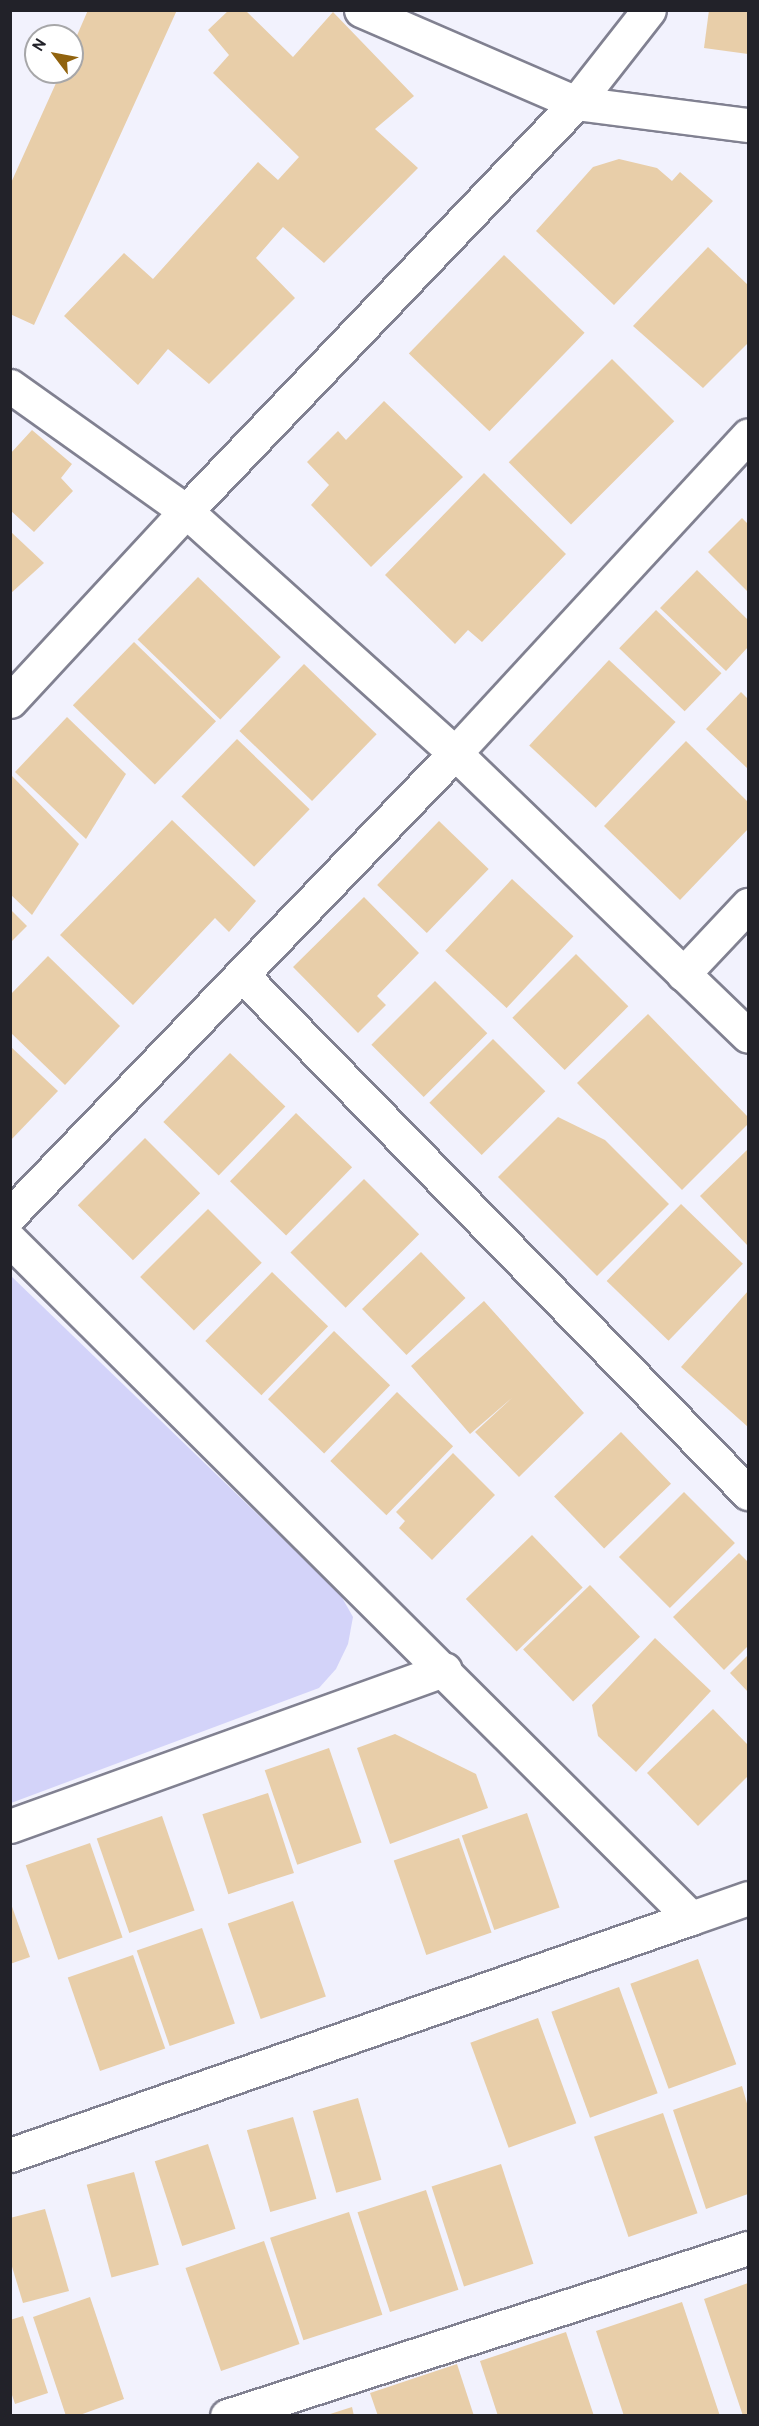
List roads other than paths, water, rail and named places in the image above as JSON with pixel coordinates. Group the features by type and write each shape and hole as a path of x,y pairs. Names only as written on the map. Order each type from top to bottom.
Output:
{"street":[{"path":"361,10 576,103 748,125"},
{"path":"10,701 186,510 576,103 649,10"},
{"path":"10,386 186,510 455,753 748,1036"},
{"path":"10,1215 243,976 455,753 748,436"},
{"path":"683,974 748,905"},
{"path":"243,976 748,1493"},
{"path":"10,1240 445,1670 691,1918"},
{"path":"10,1827 445,1670"},
{"path":"10,2155 748,1898"},
{"path":"227,2415 748,2248"}]}
